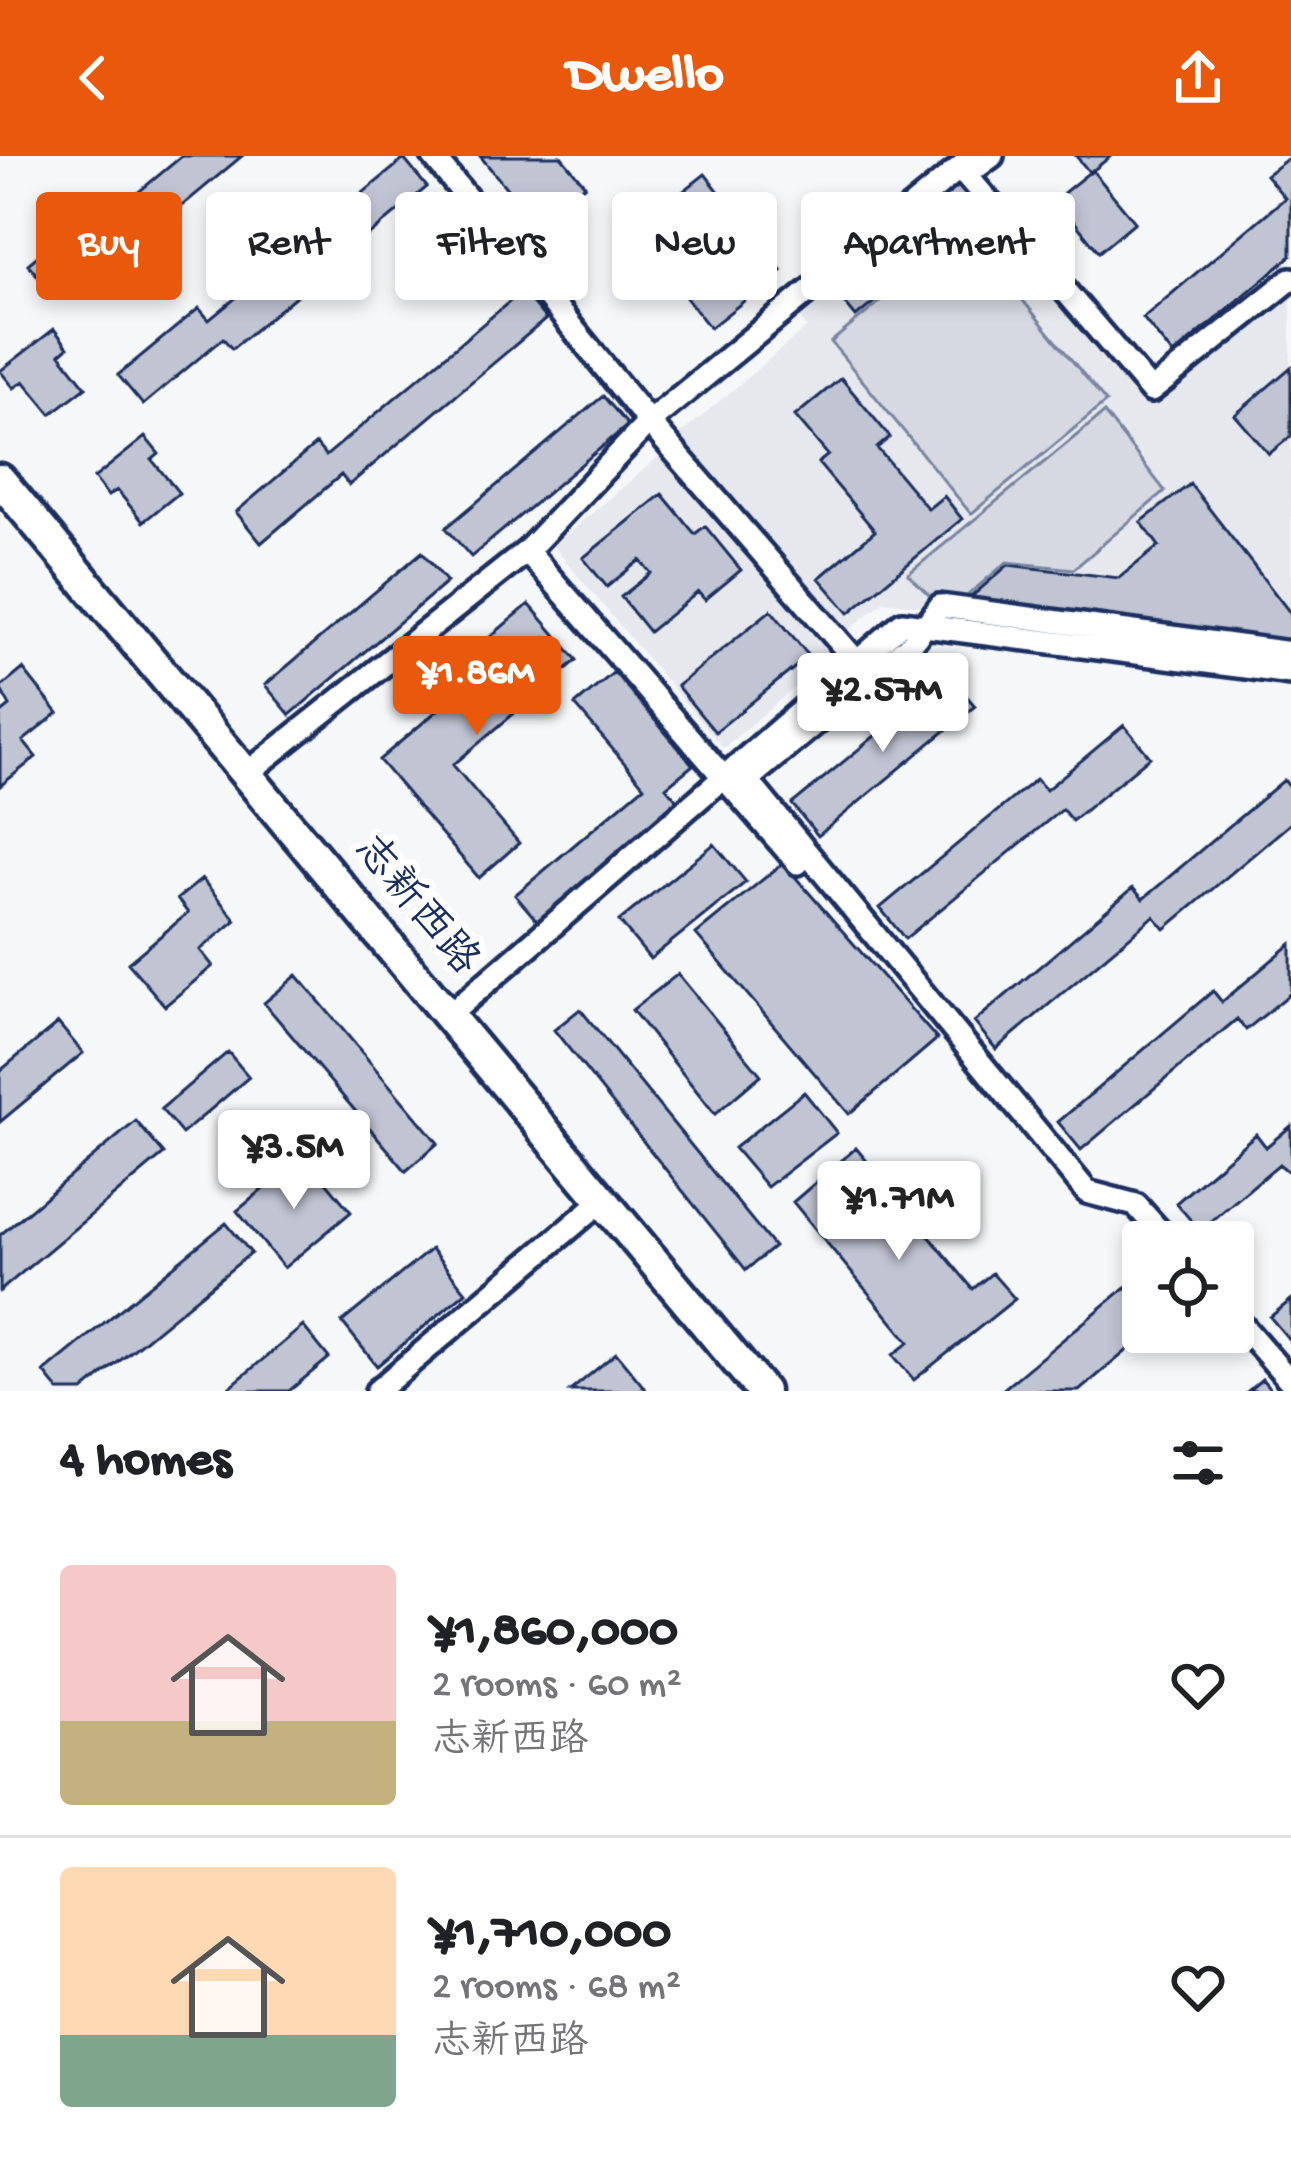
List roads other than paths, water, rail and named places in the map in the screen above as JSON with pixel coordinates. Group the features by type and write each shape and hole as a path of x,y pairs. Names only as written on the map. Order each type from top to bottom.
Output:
{"street":[{"path":"434,156 649,422 857,662"},
{"path":"246,774 527,551 649,422 974,156"},
{"path":"992,156 966,175 1150,392 1291,279"},
{"name":"志新西路","path":"0,480 762,1391"},
{"path":"527,551 1020,1117"},
{"path":"1150,1221 1136,1205 1087,1192 747,780 912,643 940,606 1291,653"},
{"path":"450,1014 902,623 1291,673"},
{"path":"377,1391 605,1198"},
{"path":"1254,1340 1291,1382"}]}
